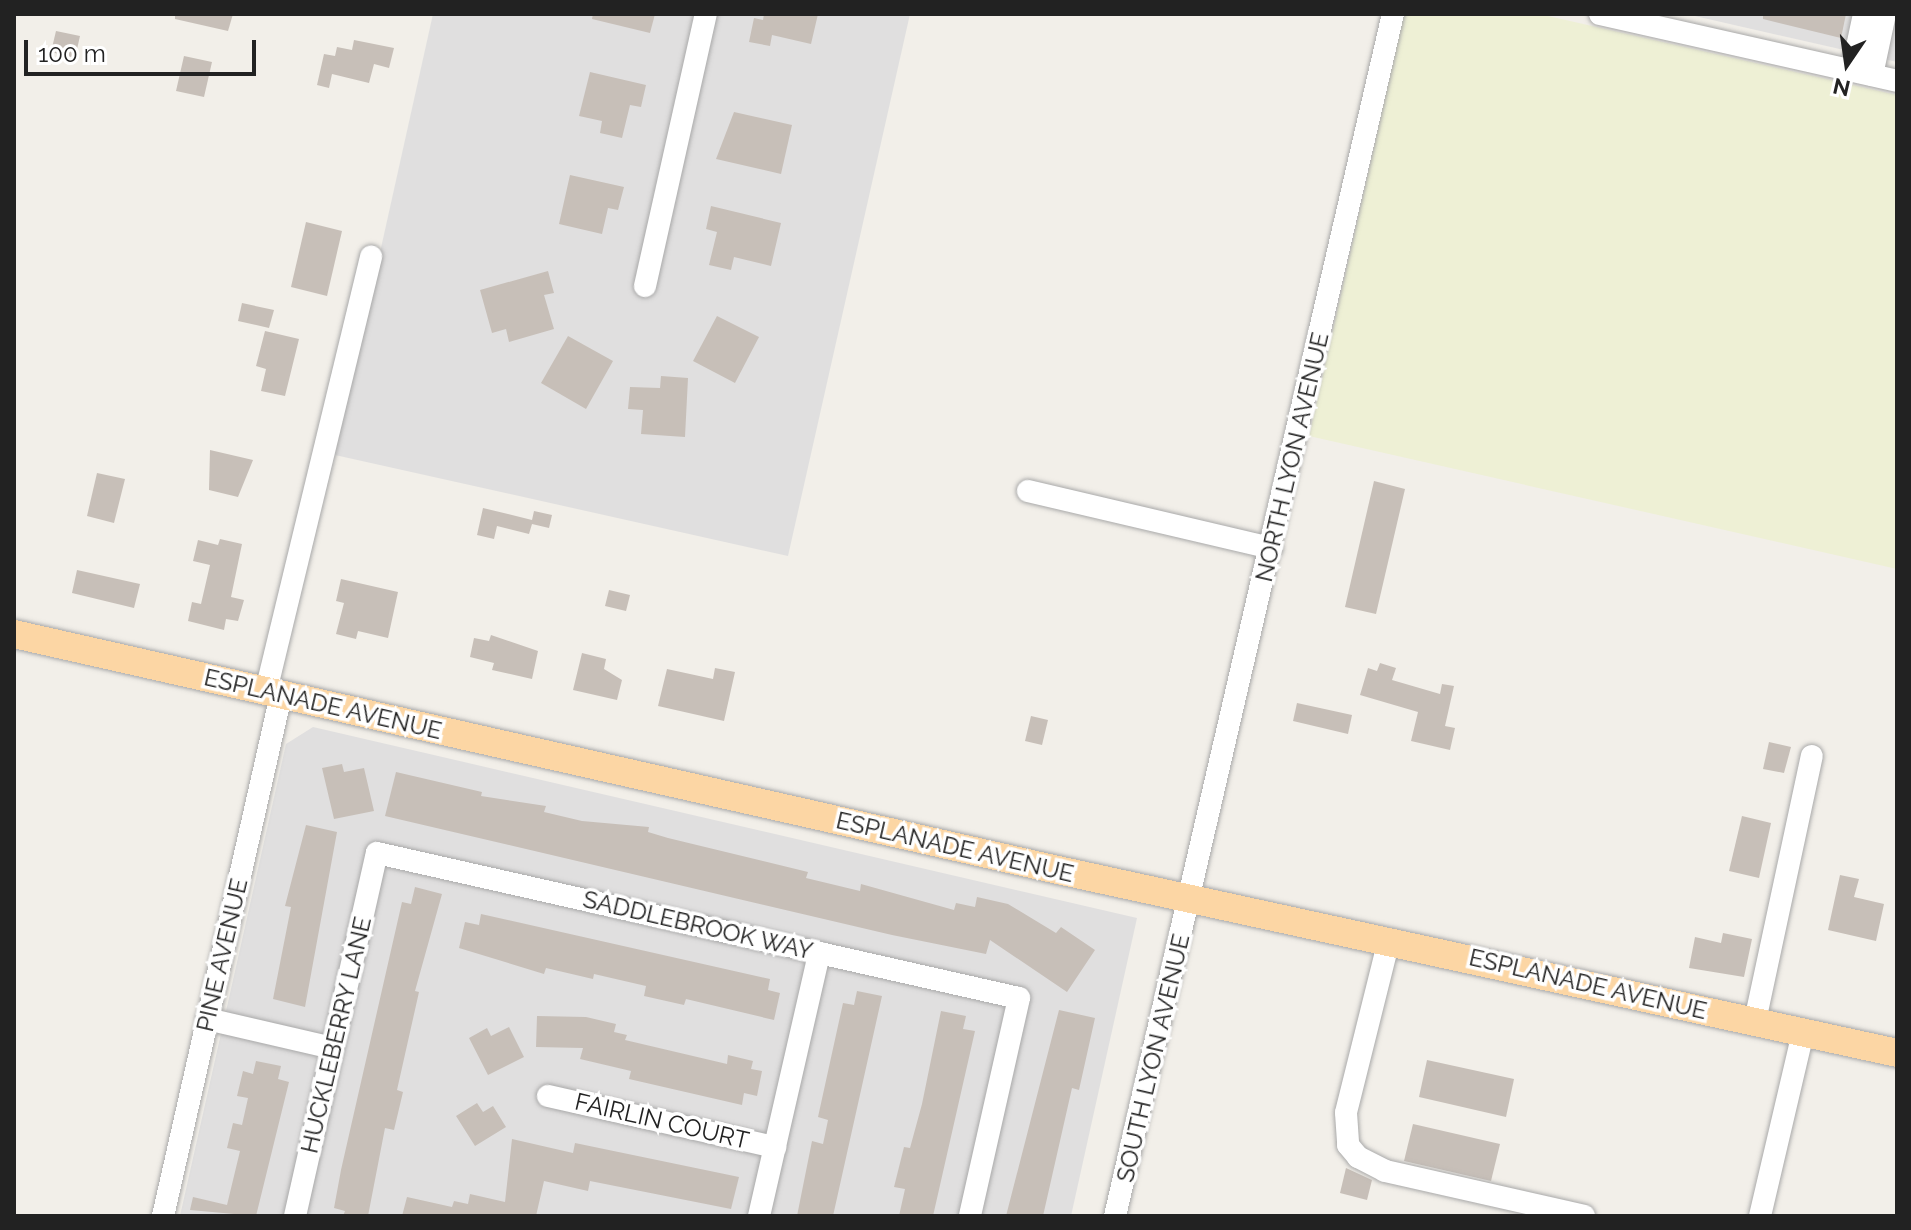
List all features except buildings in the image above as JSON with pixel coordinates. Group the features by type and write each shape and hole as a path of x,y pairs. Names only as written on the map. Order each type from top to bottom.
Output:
{"main road":[{"name":"ESPLANADE AVENUE","path":"14,634 1190,899 1897,1053"}],"street":[{"path":"645,286 706,14"},
{"name":"NORTH LYON AVENUE","path":"1190,899 1393,14"},
{"path":"1600,14 1897,81"},
{"path":"1862,73 1864,14"},
{"path":"1862,73 1885,14"},
{"name":"PINE AVENUE","path":"163,1216 371,256"},
{"path":"1028,491 1271,548"},
{"path":"1755,1021 1812,756"},
{"name":"SADDLEBROOK WAY","path":"377,853 1019,998 970,1216"},
{"name":"HUCKLEBERRY LANE","path":"295,1216 377,853"},
{"name":"SOUTH LYON AVENUE","path":"1115,1216 1190,899"},
{"path":"1389,940 1346,1113 1348,1145 1358,1157 1385,1171 1584,1216"},
{"path":"759,1216 819,953"},
{"path":"207,1019 333,1048"},
{"path":"1760,1216 1803,1032"},
{"name":"FAIRLIN COURT","path":"548,1096 775,1147"}],"shaded area":[{"path":"433,14 910,14 788,556 335,455"},
{"path":"1686,14 1897,14 1897,62"},
{"path":"313,727 1137,918 1071,1216 180,1216 286,744"}],"green space":[{"path":"1404,14 1539,14 1897,95 1897,569 1309,436"}]}
